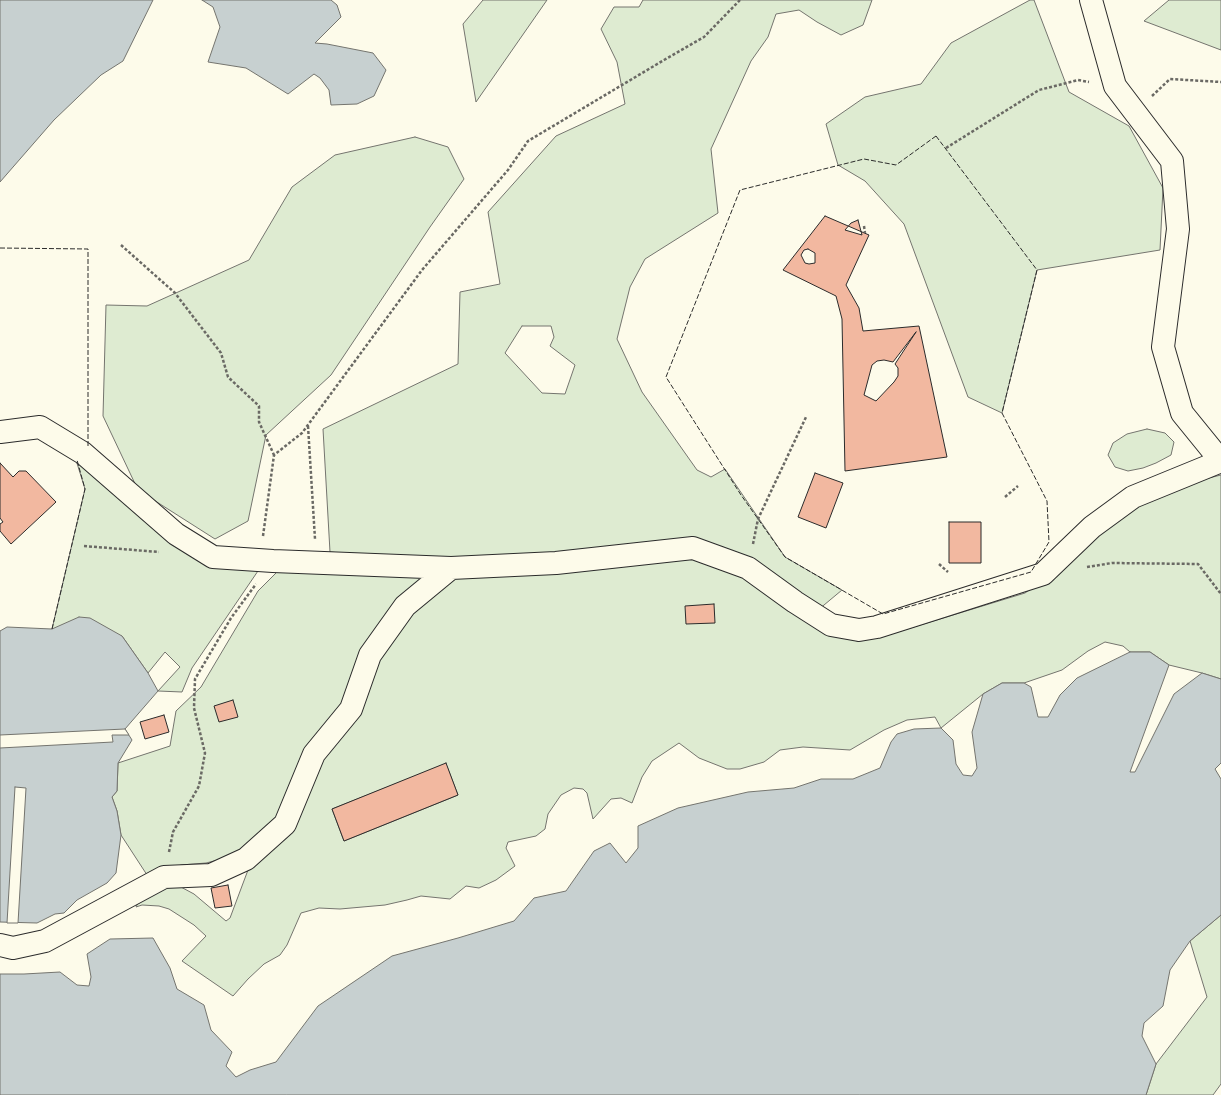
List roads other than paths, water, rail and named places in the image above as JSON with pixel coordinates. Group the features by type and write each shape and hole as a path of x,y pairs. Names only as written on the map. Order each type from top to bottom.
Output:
{"lane":[{"path":"0,432 40,427 83,453 170,529 182,538 213,556 267,561 451,568 556,563 693,548 748,568 795,602 831,625 859,630 877,627 1043,574 1092,527 1133,497 1221,461 1182,413 1162,347 1178,229 1172,161 1115,86 1091,0"},
{"path":"0,945 13,948 45,941 164,877 211,874 246,859 285,824 314,754 351,710 370,655 405,606 451,568"}]}
